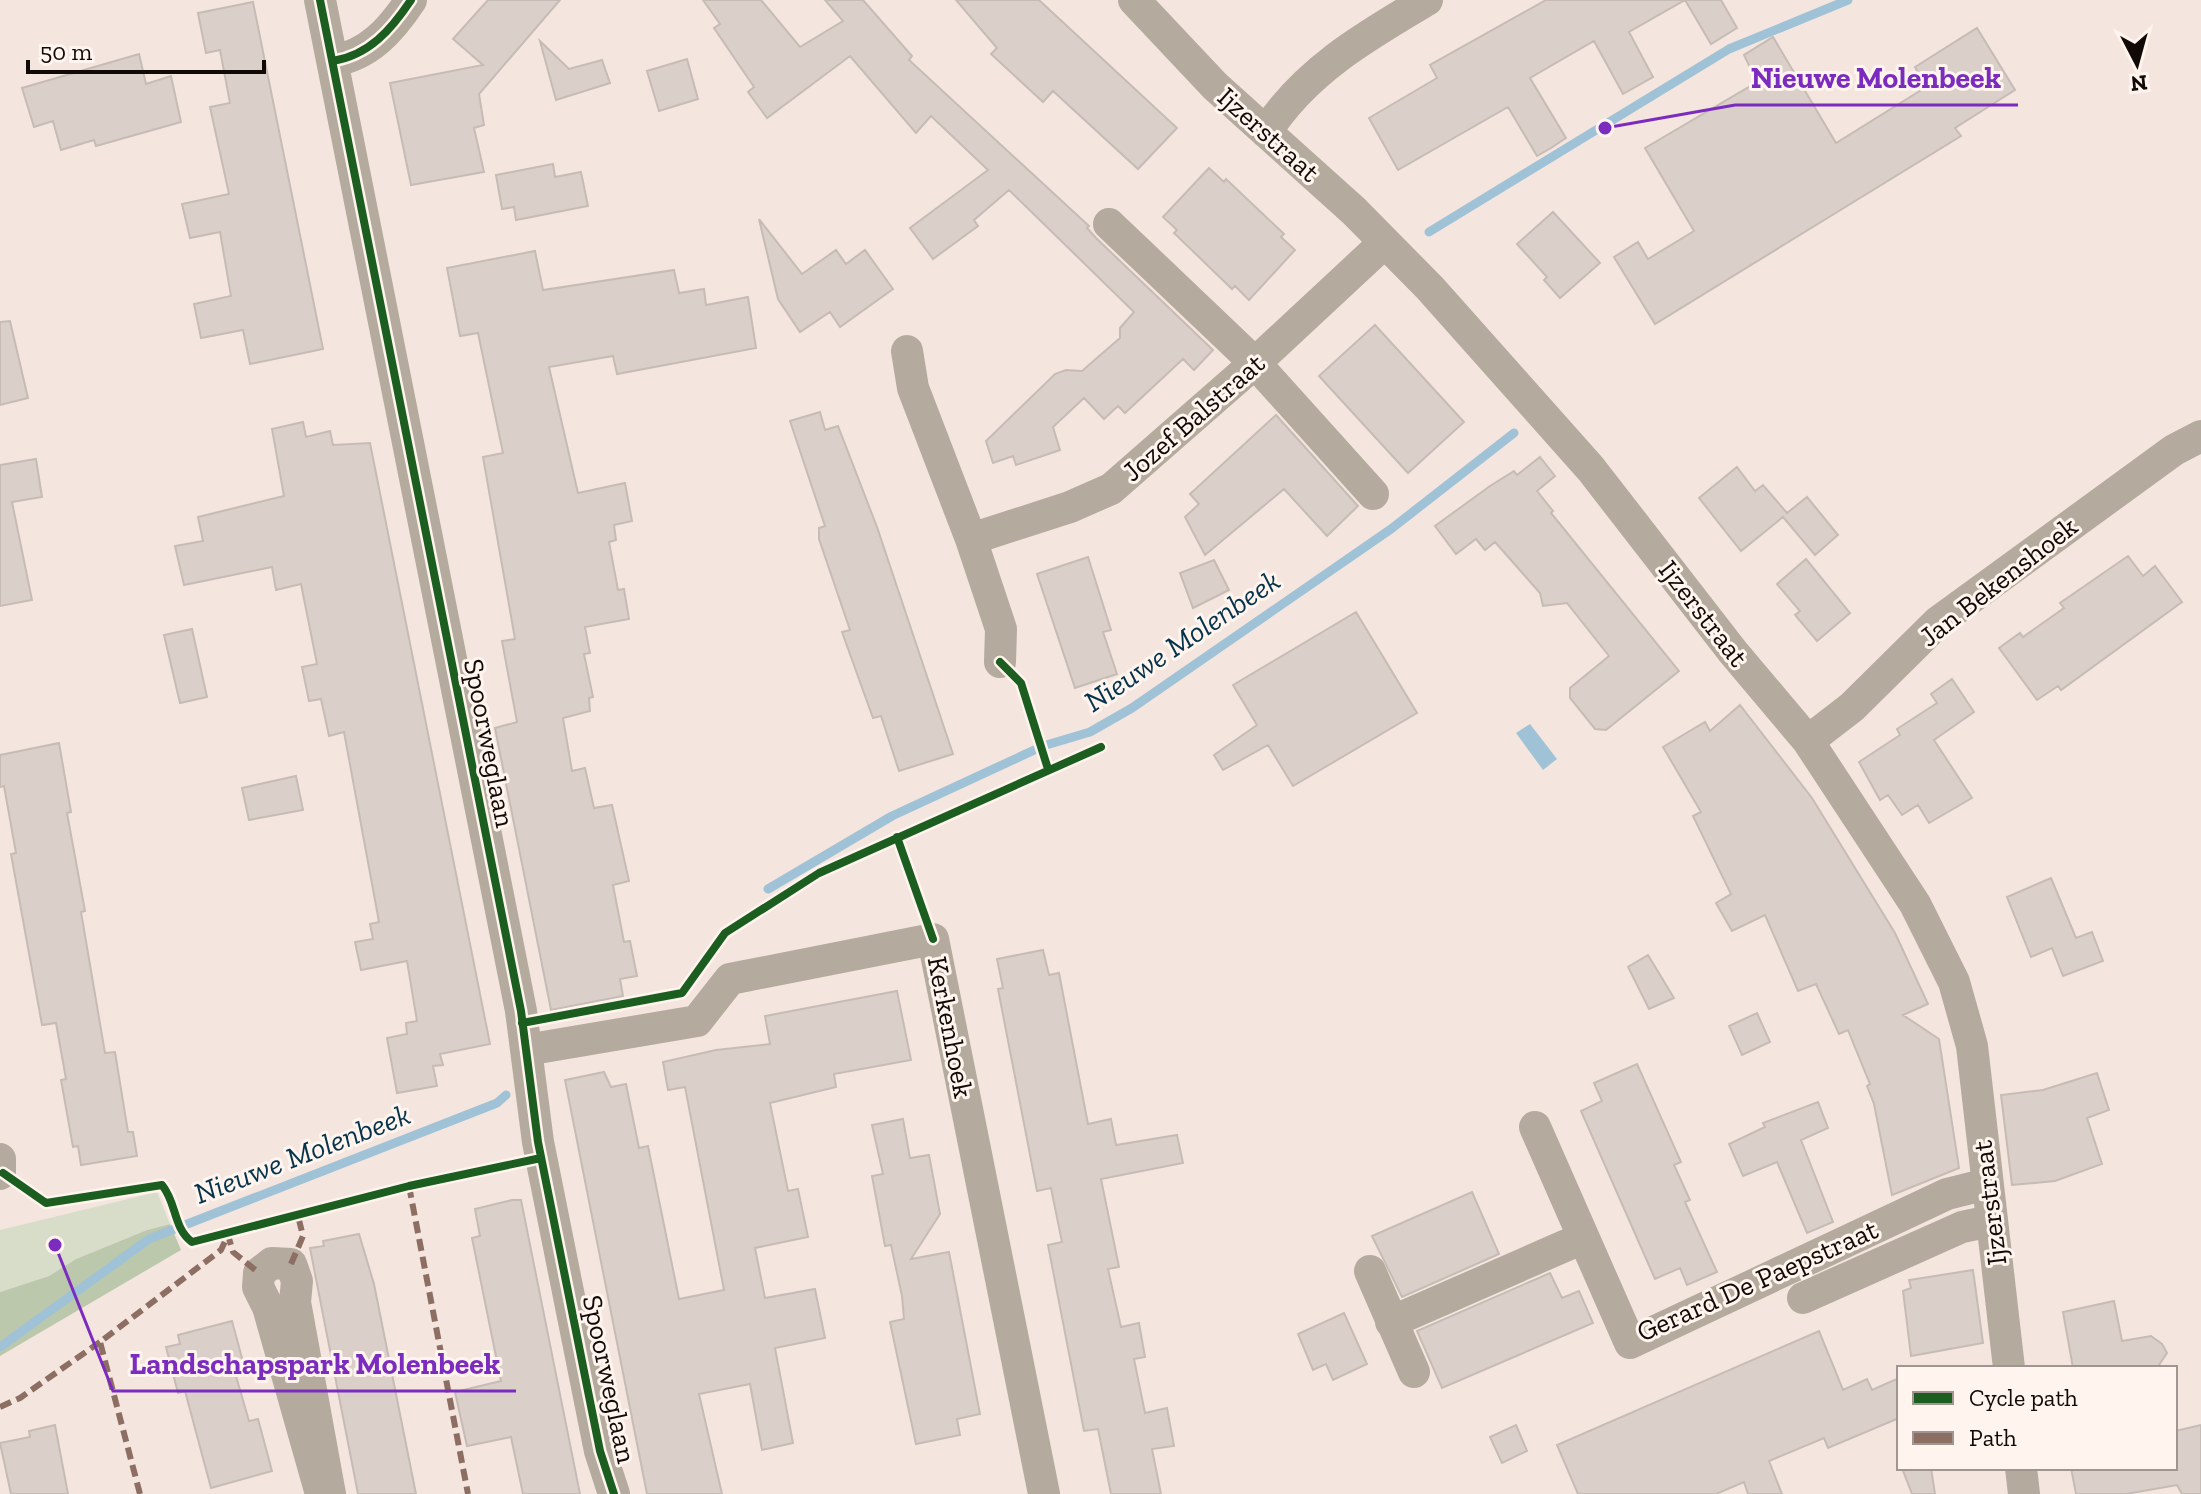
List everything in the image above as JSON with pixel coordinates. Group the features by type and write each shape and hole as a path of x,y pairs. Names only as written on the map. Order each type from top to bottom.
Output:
{"street":[{"name":"Spoorweglaan","path":"320,0 526,1050 538,1142 600,1451 614,1494"},
{"path":"333,61 355,58 374,45 411,0"},
{"name":"Ijzerstraat","path":"1134,0 1215,86 1430,288 1591,469 1733,652 1808,741 1915,904 1954,982 1972,1046 2009,1366"},
{"path":"1266,132 1282,107 1345,47 1427,0"},
{"path":"1109,224 1255,363 1373,494"},
{"name":"Jozef Balstraat","path":"971,539 1070,507 1111,489 1255,363 1384,243"},
{"path":"907,351 913,388 971,539 1001,629 1000,662"},
{"name":"Jan Bekenshoek","path":"1808,741 1852,707 1938,622 2174,450 2201,436"},
{"name":"Kerkenhoek","path":"526,1050 697,1021 730,979 933,939 1044,1494"},
{"name":"Gerard De Paepstraat","path":"1535,1127 1630,1343 1947,1194 1987,1184"},
{"path":"1803,1298 1962,1227 1991,1221"},
{"path":"1391,1322 1583,1238"},
{"path":"321,1494 268,1307 258,1287 259,1273 272,1263 291,1264 297,1281 295,1302 330,1494"},
{"path":"1370,1271 1414,1372"},
{"path":"2021,1470 2024,1494"}],"green space":[{"path":"157,1192 170,1224 147,1230 76,1259 49,1276 0,1292 0,1230"},
{"path":"170,1224 181,1250 0,1356 0,1292 49,1276 76,1259 147,1230"}],"water":[{"path":"1530,724 1557,759 1543,770 1516,733"}],"building":[{"path":"488,0 560,0 479,94 484,125 474,128 484,172 411,185 390,83 483,65 453,39"},
{"path":"703,0 761,0 800,47 843,21 825,0 863,0 912,56 909,60 1089,226 1087,228 1096,238 1213,350 1194,370 1183,359 1125,413 1118,406 1104,419 1084,398 1053,427 1060,450 1016,465 1013,456 993,463 986,441 1055,374 1066,370 1082,371 1120,338 1120,328 1134,312 1009,190 974,220 978,226 933,259 910,228 988,170 931,116 916,133 850,56 767,118 748,92 754,87 714,28 720,24"},
{"path":"956,0 1039,0 1177,128 1138,169 1053,91 1043,102 991,54 997,48"},
{"path":"1546,0 1685,0 1629,32 1653,77 1623,94 1594,41 1530,78 1566,138 1551,148 1537,156 1508,107 1398,170 1369,118 1437,78 1430,65"},
{"path":"1685,0 1721,0 1737,28 1711,44"},
{"path":"253,2 323,349 250,364 243,330 201,338 194,304 231,296 220,232 190,238 182,204 229,194 210,107 230,103 220,50 206,53 198,13"},
{"path":"1977,28 2015,90 1955,128 1961,136 1655,324 1614,257 1638,242 1648,259 1694,231 1645,148 1757,82 1744,55 1773,37 1836,143 1926,87 1915,67"},
{"path":"540,41 569,69 602,60 610,83 556,100"},
{"path":"139,54 146,84 171,76 181,122 96,146 94,140 61,150 53,121 34,127 22,88"},
{"path":"687,59 698,99 659,111 647,71"},
{"path":"553,164 555,177 581,172 588,206 516,220 514,207 502,209 496,175"},
{"path":"1209,168 1224,182 1226,179 1284,234 1281,237 1295,250 1249,300 1235,286 1232,289 1174,233 1177,230 1163,217"},
{"path":"1553,212 1600,263 1560,298 1544,280 1547,277 1517,244"},
{"path":"759,219 802,274 836,250 846,264 865,250 893,289 840,327 830,312 800,332 778,299"},
{"path":"535,251 543,290 674,270 679,293 704,289 706,305 748,297 756,348 617,374 613,356 549,367 578,493 625,483 632,521 614,525 616,540 609,542 618,590 624,589 629,619 585,627 590,653 584,654 593,697 589,698 590,711 563,718 572,771 585,768 594,808 612,805 629,881 613,885 624,942 630,941 637,976 620,979 623,996 551,1010 495,728 517,722 502,641 515,639 483,457 503,453 478,333 460,336 447,268"},
{"path":"10,321 28,398 0,405 0,322"},
{"path":"1375,325 1464,422 1408,473 1319,376"},
{"path":"820,412 825,430 838,426 877,527 953,754 899,771 881,716 873,718 842,632 850,630 819,539 819,528 825,526 790,421"},
{"path":"1276,415 1358,506 1327,536 1284,489 1205,555 1185,517 1199,504 1190,494"},
{"path":"303,422 306,437 330,431 333,445 370,443 490,1044 440,1054 443,1065 433,1066 437,1086 397,1093 387,1038 407,1034 406,1023 417,1021 407,961 361,970 355,942 373,939 370,924 379,922 344,732 329,736 321,699 309,701 302,667 317,664 301,584 276,590 272,567 184,585 175,546 203,541 198,517 284,496 272,429"},
{"path":"1540,457 1555,476 1537,491 1553,511 1551,513 1679,671 1606,730 1595,729 1570,698 1570,688 1609,656 1567,603 1543,606 1540,593 1495,542 1485,550 1476,539 1456,554 1435,526 1490,486 1514,471 1517,475"},
{"path":"36,459 42,497 12,502 32,600 0,606 0,465"},
{"path":"1737,467 1755,491 1763,485 1787,513 1807,497 1838,535 1815,555 1783,517 1741,551 1699,498"},
{"path":"2128,556 2143,576 2155,566 2182,602 2061,690 2058,686 2037,700 1999,648 2020,633 2023,637 2064,608 2060,603"},
{"path":"1088,557 1111,630 1103,632 1117,674 1075,688 1037,574"},
{"path":"1806,559 1850,613 1817,641 1795,615 1800,611 1777,584"},
{"path":"1214,560 1229,590 1193,608 1180,573"},
{"path":"1356,612 1417,713 1293,786 1268,745 1223,770 1214,755 1257,725 1233,685"},
{"path":"192,629 207,697 180,703 164,635"},
{"path":"1952,679 1974,712 1934,740 1972,798 1929,823 1918,805 1902,815 1888,795 1880,800 1859,762 1900,735 1897,729 1937,703 1931,694"},
{"path":"1740,705 1812,798 1895,933 1928,1004 1903,1015 1939,1039 1959,1168 1892,1195 1874,1104 1867,1086 1870,1084 1848,1030 1839,1034 1816,984 1798,991 1765,915 1732,931 1716,903 1731,894 1693,816 1701,812 1663,747 1705,722 1710,731"},
{"path":"59,743 71,812 67,813 85,911 81,912 105,1053 115,1052 128,1132 133,1132 137,1156 81,1165 78,1146 73,1147 61,1080 66,1079 56,1023 42,1025 11,854 16,853 4,786 0,787 0,755"},
{"path":"296,776 303,810 249,820 242,788"},
{"path":"2051,878 2076,938 2092,932 2103,961 2063,976 2052,948 2031,957 2007,897"},
{"path":"1043,950 1049,975 1059,973 1088,1124 1111,1119 1116,1145 1177,1135 1183,1163 1101,1179 1119,1267 1108,1269 1121,1327 1139,1323 1145,1357 1134,1359 1145,1413 1167,1408 1174,1446 1152,1449 1161,1494 1111,1494 1098,1429 1084,1431 1048,1245 1062,1242 1051,1188 1037,1191 998,989 1003,988 997,959"},
{"path":"1648,955 1674,998 1649,1009 1628,967"},
{"path":"897,991 911,1060 834,1074 836,1087 770,1103 788,1191 798,1189 808,1237 755,1248 765,1298 815,1289 825,1338 775,1348 793,1443 762,1450 750,1384 699,1394 722,1494 647,1494 565,1080 604,1072 611,1087 626,1084 639,1148 648,1146 679,1299 724,1290 685,1087 668,1090 663,1062 716,1050 770,1044 765,1016"},
{"path":"1757,1013 1770,1042 1742,1055 1729,1026"},
{"path":"1637,1064 1681,1162 1674,1165 1690,1200 1685,1202 1717,1272 1687,1285 1680,1268 1655,1279 1581,1111 1602,1101 1594,1083"},
{"path":"2097,1073 2109,1110 2087,1118 2102,1164 2055,1181 2012,1185 2001,1095 2043,1090"},
{"path":"1818,1102 1828,1128 1801,1140 1833,1222 1807,1233 1777,1162 1743,1176 1729,1144 1765,1127 1763,1123"},
{"path":"903,1119 910,1158 929,1155 940,1214 911,1259 949,1252 980,1414 957,1419 960,1435 916,1444 890,1322 904,1319 902,1296 891,1245 885,1246 872,1176 883,1174 872,1125"},
{"path":"1472,1192 1499,1254 1402,1297 1372,1236"},
{"path":"521,1200 580,1494 523,1494 511,1437 467,1446 455,1392 501,1381 472,1238 480,1236 475,1209"},
{"path":"359,1234 374,1284 416,1494 358,1494 310,1248 324,1246 323,1241"},
{"path":"1973,1270 1983,1343 1911,1356 1903,1291 1911,1288 1909,1280"},
{"path":"1550,1273 1562,1298 1579,1291 1593,1323 1442,1388 1417,1331"},
{"path":"2114,1301 2122,1341 2151,1336 2162,1344 2167,1353 2158,1366 2073,1366 2063,1312"},
{"path":"1344,1313 1367,1364 1333,1380 1326,1364 1313,1370 1298,1334"},
{"path":"232,1321 246,1373 236,1376 249,1421 258,1419 272,1471 211,1488 185,1391 178,1393 166,1347 180,1344 178,1335"},
{"path":"1819,1331 1843,1390 1867,1379 1872,1390 1897,1379 1897,1419 1828,1448 1824,1438 1769,1461 1782,1494 1748,1494 1744,1482 1716,1494 1578,1494 1557,1445"},
{"path":"55,1425 68,1494 11,1494 0,1443 30,1437 29,1431"},
{"path":"1516,1425 1527,1451 1502,1463 1490,1437"},
{"path":"2201,1425 2201,1494 2182,1494 2177,1485 2126,1494 2076,1494 2071,1470 2177,1470 2177,1431"},
{"path":"1903,1470 1931,1470 1935,1494 1912,1494"}],"waterway":[{"name":"Nieuwe Molenbeek","path":"1429,232 1729,49 1848,0"},
{"name":"Nieuwe Molenbeek","path":"768,889 892,816 1043,746 1090,732 1132,708 1391,529 1514,433"},
{"name":"Nieuwe Molenbeek","path":"0,1347 149,1239 497,1103 506,1095"}],"marked path":[{"path":"409,1186 468,1494"},
{"path":"291,1264 303,1236 298,1216"},
{"path":"140,1494 100,1342 221,1250 228,1235 233,1252 259,1273"},
{"path":"0,1407 20,1398 100,1342"}],"cycle path":[{"path":"320,0 521,1011 538,1142 600,1451 614,1494"},
{"path":"333,61 358,53 378,40 411,0"},
{"path":"1000,662 1021,683 1048,769"},
{"path":"522,1023 682,993 725,933 819,873 1101,747"},
{"path":"897,837 933,939"},
{"path":"3,1173 46,1203 162,1185 181,1230 192,1242 409,1186 541,1158"}],"place":[{"name":"Nieuwe Molenbeek","path":"1605,128"},
{"name":"Landschapspark Molenbeek","path":"55,1245"}]}
